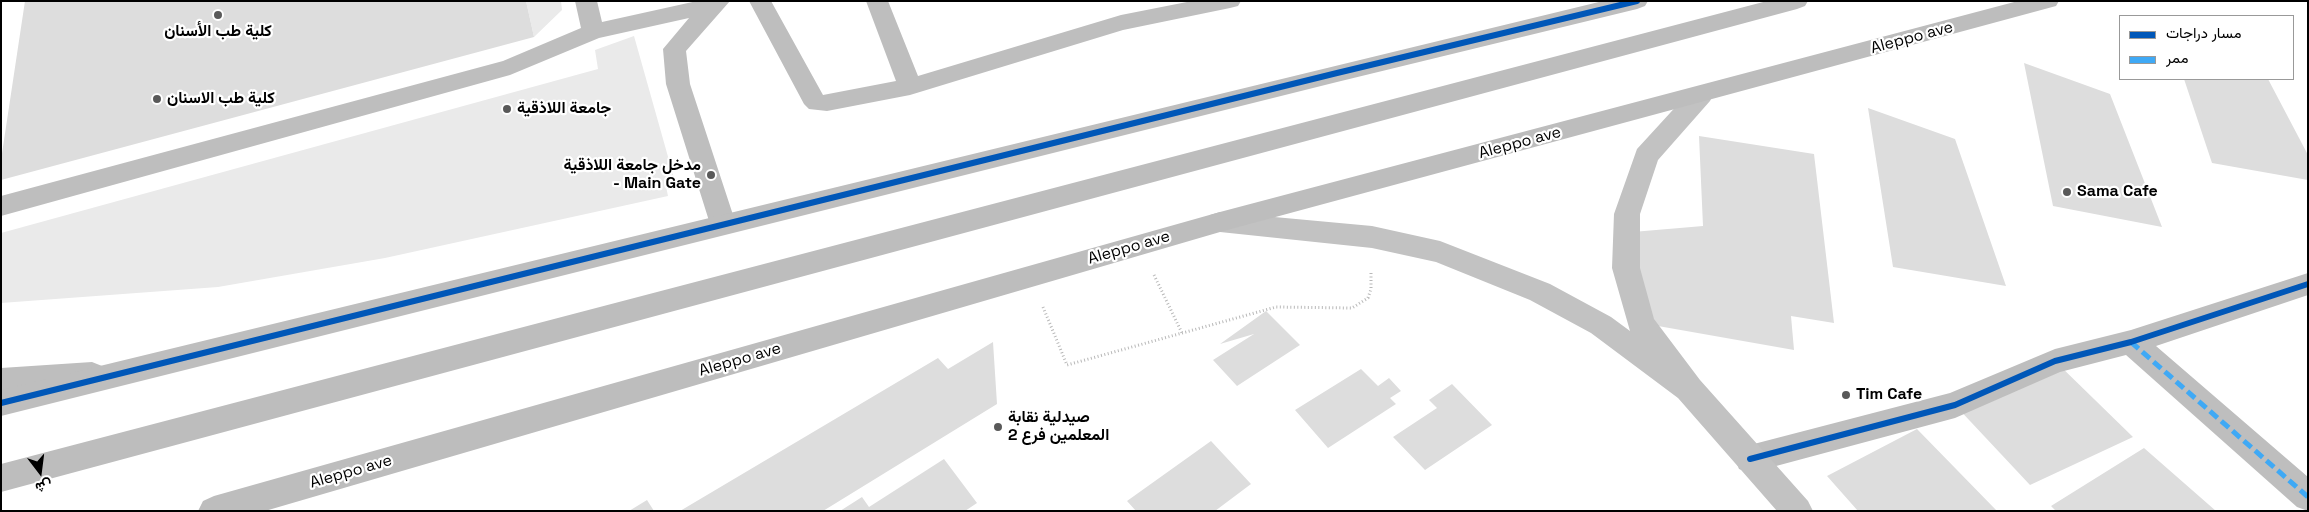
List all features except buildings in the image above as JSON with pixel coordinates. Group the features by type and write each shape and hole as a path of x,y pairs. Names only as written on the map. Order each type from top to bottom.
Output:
{"main road":[{"path":"1,478 1797,1"},
{"name":"Aleppo ave","path":"214,511 1220,222 2048,1"}],"street":[{"path":"1,403 1337,72 1637,1"},
{"path":"1701,95 1646,156 1627,214 1626,268 1641,323 1689,389 1797,511"},
{"path":"1220,222 1372,237 1440,252 1540,292 1601,325 1689,389"},
{"path":"1750,459 1955,405 2055,361 2131,342 2308,284"},
{"path":"2131,342 2308,497"}],"lane":[{"path":"586,1 593,32"},
{"path":"760,1 812,98 817,103 827,103 910,87 1121,23 1230,1"},
{"path":"877,1 910,87"},
{"path":"1,206 510,67 593,32 716,3"},
{"path":"716,3 674,49 678,84 723,224"},
{"path":"1,380 122,372"}],"path":[{"path":"1030,276 1067,365 1276,307 1352,308 1368,298 1371,289 1372,237"}],"shaded area":[{"path":"526,1 561,1 562,10 534,37"},
{"path":"634,36 674,178 665,181 668,196 385,258 218,287 1,303 1,233 598,69 595,50"}],"marked path":[{"path":"2131,342 2308,497"}],"cycle path":[{"path":"1,403 1337,73 1637,1"},
{"path":"1750,459 1955,405 2055,361 2131,342 2308,284"}],"place":[{"name":"كلية طب الأسنان","path":"218,15"},
{"name":"كلية طب الاسنان","path":"157,99"},
{"name":"جامعة اللاذقية","path":"507,109"},
{"name":"مدخل جامعة اللاذقية - Main Gate","path":"711,175"},
{"name":"Sama Cafe","path":"2067,192"},
{"name":"Tim Cafe","path":"1846,395"},
{"name":"صيدلية نقابة المعلمين فرع 2","path":"998,427"}]}
